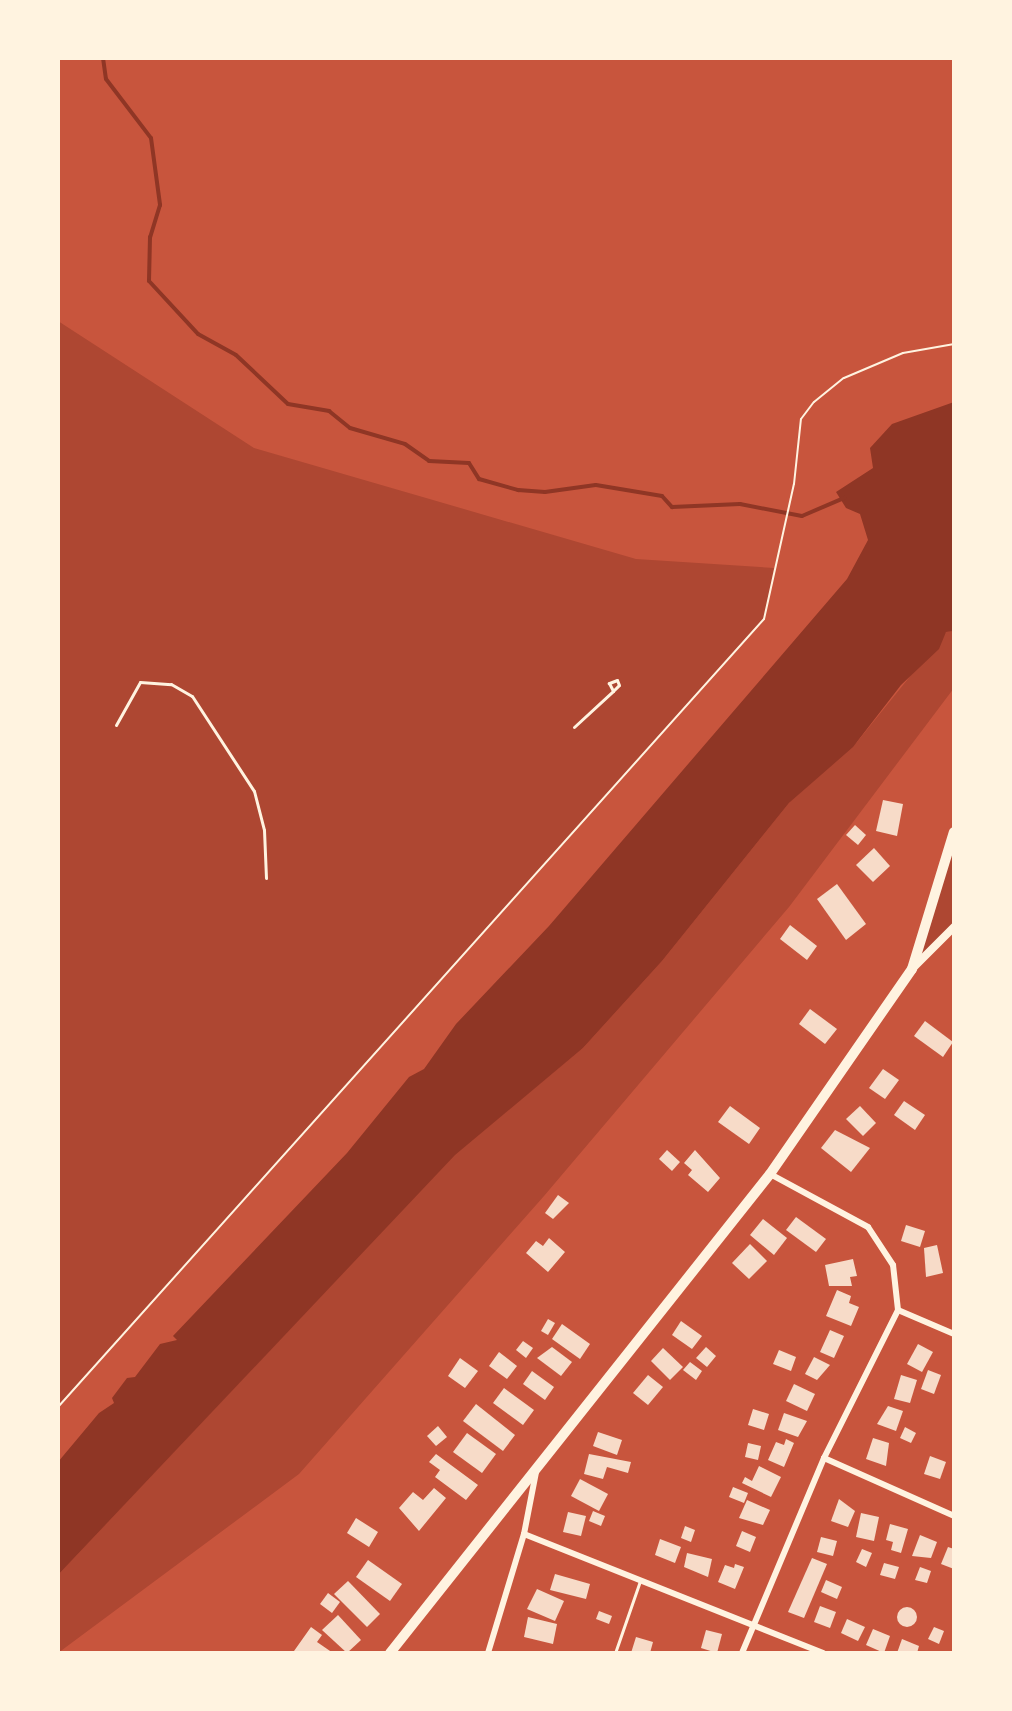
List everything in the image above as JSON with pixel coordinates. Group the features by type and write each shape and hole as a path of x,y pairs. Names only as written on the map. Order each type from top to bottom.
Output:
{"main road":[{"path":"390,1653 770,1174 912,969 954,832"}],"street":[{"path":"912,969 954,927"},
{"path":"742,1653 752,1623 824,1458 898,1310 893,1265 868,1227 770,1174"},
{"path":"898,1310 954,1334"},
{"path":"824,1458 954,1516"},
{"path":"488,1653 524,1534 536,1472"},
{"path":"524,1534 823,1653"}],"lane":[{"path":"116,725 140,682 171,684 199,703 254,791 264,830 266,878"},
{"path":"574,727 613,691"},
{"path":"615,1653 640,1579"}],"path":[{"path":"58,1407 764,619 794,484 801,419 814,402 844,378 903,353 954,344"}],"shaded area":[{"path":"58,321 254,448 636,559 774,568 764,619 58,1407"},
{"path":"954,402 954,631 946,632 939,649 901,685 853,747 789,803 662,961 583,1048 455,1155 58,1575 58,1462 99,1413 114,1403 112,1398 127,1378 135,1377 160,1344 177,1340 173,1336 347,1153 409,1077 424,1069 456,1024 549,926 847,579 868,540 860,514 846,508 836,492 873,468 870,448 892,424"},
{"path":"954,631 954,688 789,907 544,1196 299,1474 58,1653 58,1575 455,1154 583,1048 662,961 789,803 857,742 946,632"},
{"path":"954,832 954,927 912,969"}],"building":[{"path":"883,800 903,804 897,836 876,831"},
{"path":"855,825 866,835 858,845 846,835"},
{"path":"874,848 890,866 873,882 856,865"},
{"path":"837,884 866,924 846,940 817,899"},
{"path":"790,925 817,946 807,960 780,939"},
{"path":"810,1009 837,1029 825,1044 799,1024"},
{"path":"925,1021 953,1042 943,1057 914,1036"},
{"path":"883,1069 899,1080 885,1099 869,1088"},
{"path":"904,1101 925,1115 915,1130 894,1115"},
{"path":"730,1106 760,1128 749,1144 718,1122"},
{"path":"860,1106 876,1123 863,1136 846,1119"},
{"path":"835,1130 870,1148 851,1172 821,1148"},
{"path":"667,1150 680,1162 672,1171 659,1159"},
{"path":"695,1150 720,1178 708,1192 688,1175 692,1170 684,1163"},
{"path":"558,1195 569,1203 553,1219 545,1213"},
{"path":"796,1217 826,1239 816,1252 786,1230"},
{"path":"763,1219 787,1238 774,1255 750,1235"},
{"path":"906,1225 925,1231 920,1247 901,1241"},
{"path":"549,1238 565,1252 548,1272 526,1253 536,1241 543,1246"},
{"path":"750,1244 767,1261 749,1279 732,1263"},
{"path":"937,1245 943,1273 926,1277 924,1248"},
{"path":"853,1259 857,1276 850,1277 852,1286 829,1286 825,1265"},
{"path":"837,1290 851,1296 849,1303 859,1307 851,1326 826,1316"},
{"path":"548,1319 555,1323 548,1335 541,1331"},
{"path":"681,1321 702,1336 692,1349 672,1335"},
{"path":"562,1324 590,1344 580,1359 552,1339"},
{"path":"830,1330 844,1336 834,1358 820,1352"},
{"path":"523,1341 533,1348 526,1358 516,1350"},
{"path":"918,1344 933,1352 922,1372 907,1364"},
{"path":"552,1347 572,1362 561,1376 537,1358"},
{"path":"706,1347 716,1356 707,1367 696,1358"},
{"path":"663,1348 683,1367 670,1380 651,1361"},
{"path":"779,1350 796,1357 791,1371 773,1364"},
{"path":"499,1352 517,1366 507,1379 489,1366"},
{"path":"814,1357 830,1365 817,1380 805,1374"},
{"path":"460,1358 478,1371 465,1388 448,1376"},
{"path":"690,1362 702,1371 696,1380 683,1370"},
{"path":"928,1370 941,1375 934,1394 921,1389"},
{"path":"532,1371 554,1387 545,1400 523,1384"},
{"path":"648,1375 663,1387 648,1405 633,1393"},
{"path":"901,1375 917,1380 910,1403 894,1399"},
{"path":"794,1384 815,1394 807,1411 786,1401"},
{"path":"504,1388 534,1410 523,1425 493,1403"},
{"path":"476,1404 515,1435 503,1451 463,1421"},
{"path":"888,1406 903,1411 896,1431 877,1424"},
{"path":"753,1409 769,1414 764,1430 748,1425"},
{"path":"784,1413 807,1421 798,1437 778,1430"},
{"path":"438,1426 447,1437 436,1446 427,1436"},
{"path":"905,1427 916,1433 911,1443 900,1438"},
{"path":"598,1432 622,1440 617,1455 593,1446"},
{"path":"467,1433 496,1454 482,1473 453,1452"},
{"path":"873,1438 889,1443 886,1466 866,1459"},
{"path":"786,1439 794,1443 784,1467 768,1460 776,1442 784,1445"},
{"path":"748,1443 761,1446 758,1460 745,1457"},
{"path":"436,1454 478,1485 466,1500 435,1477 440,1470 429,1462"},
{"path":"589,1454 631,1462 628,1473 607,1467 603,1479 584,1474"},
{"path":"930,1456 946,1462 940,1479 924,1474"},
{"path":"759,1466 781,1477 771,1497 742,1483 745,1477 752,1481"},
{"path":"580,1479 608,1494 599,1511 571,1496"},
{"path":"733,1487 748,1493 744,1503 729,1497"},
{"path":"434,1488 446,1498 419,1531 399,1508 413,1492 423,1500"},
{"path":"839,1499 855,1511 848,1527 831,1521"},
{"path":"747,1500 770,1510 763,1525 739,1518"},
{"path":"593,1511 605,1516 601,1526 589,1521"},
{"path":"568,1512 586,1516 581,1536 563,1532"},
{"path":"861,1513 879,1517 874,1541 856,1537"},
{"path":"356,1518 378,1532 369,1547 347,1533"},
{"path":"890,1524 908,1529 901,1553 891,1550 893,1542 886,1540"},
{"path":"685,1526 695,1530 691,1542 681,1538"},
{"path":"742,1531 756,1537 750,1552 736,1546"},
{"path":"920,1535 937,1542 931,1558 912,1556"},
{"path":"821,1537 837,1541 833,1556 817,1552"},
{"path":"660,1539 681,1547 675,1563 655,1555"},
{"path":"948,1547 954,1549 954,1569 941,1564"},
{"path":"862,1549 872,1553 866,1567 856,1562"},
{"path":"687,1553 712,1559 708,1577 684,1567"},
{"path":"812,1558 827,1564 804,1618 788,1612"},
{"path":"368,1560 402,1584 390,1601 356,1577"},
{"path":"884,1563 899,1567 895,1579 880,1575"},
{"path":"735,1564 744,1567 735,1589 718,1582 725,1565 734,1568"},
{"path":"920,1567 931,1571 927,1583 915,1580"},
{"path":"555,1574 590,1584 586,1599 550,1590"},
{"path":"826,1580 842,1587 837,1599 821,1592"},
{"path":"348,1581 380,1614 367,1627 334,1594"},
{"path":"537,1589 564,1601 555,1621 527,1609"},
{"path":"328,1593 340,1602 332,1613 320,1604"},
{"path":"820,1606 836,1612 830,1628 814,1622"},
{"path":"907,1607 914,1610 917,1617 914,1624 907,1627 900,1624 897,1617 900,1610"},
{"path":"599,1611 612,1616 609,1624 596,1619"},
{"path":"338,1615 361,1640 347,1653 322,1630"},
{"path":"528,1617 557,1624 553,1644 524,1637"},
{"path":"847,1619 865,1627 858,1641 841,1633"},
{"path":"311,1627 322,1635 317,1642 333,1653 294,1651"},
{"path":"934,1627 944,1631 939,1644 928,1639"},
{"path":"873,1629 890,1636 884,1653 866,1645"},
{"path":"706,1630 722,1634 717,1653 701,1648"},
{"path":"636,1637 653,1642 650,1653 631,1653"},
{"path":"902,1639 919,1646 917,1653 897,1653"}],"waterway":[{"path":"103,58 106,79 151,138 160,205 150,237 149,281 198,334 236,355 288,404 329,411 350,428 405,444 429,461 469,463 479,479 518,490 545,492 596,485 662,496 672,507 740,504 802,516 844,498"}]}
